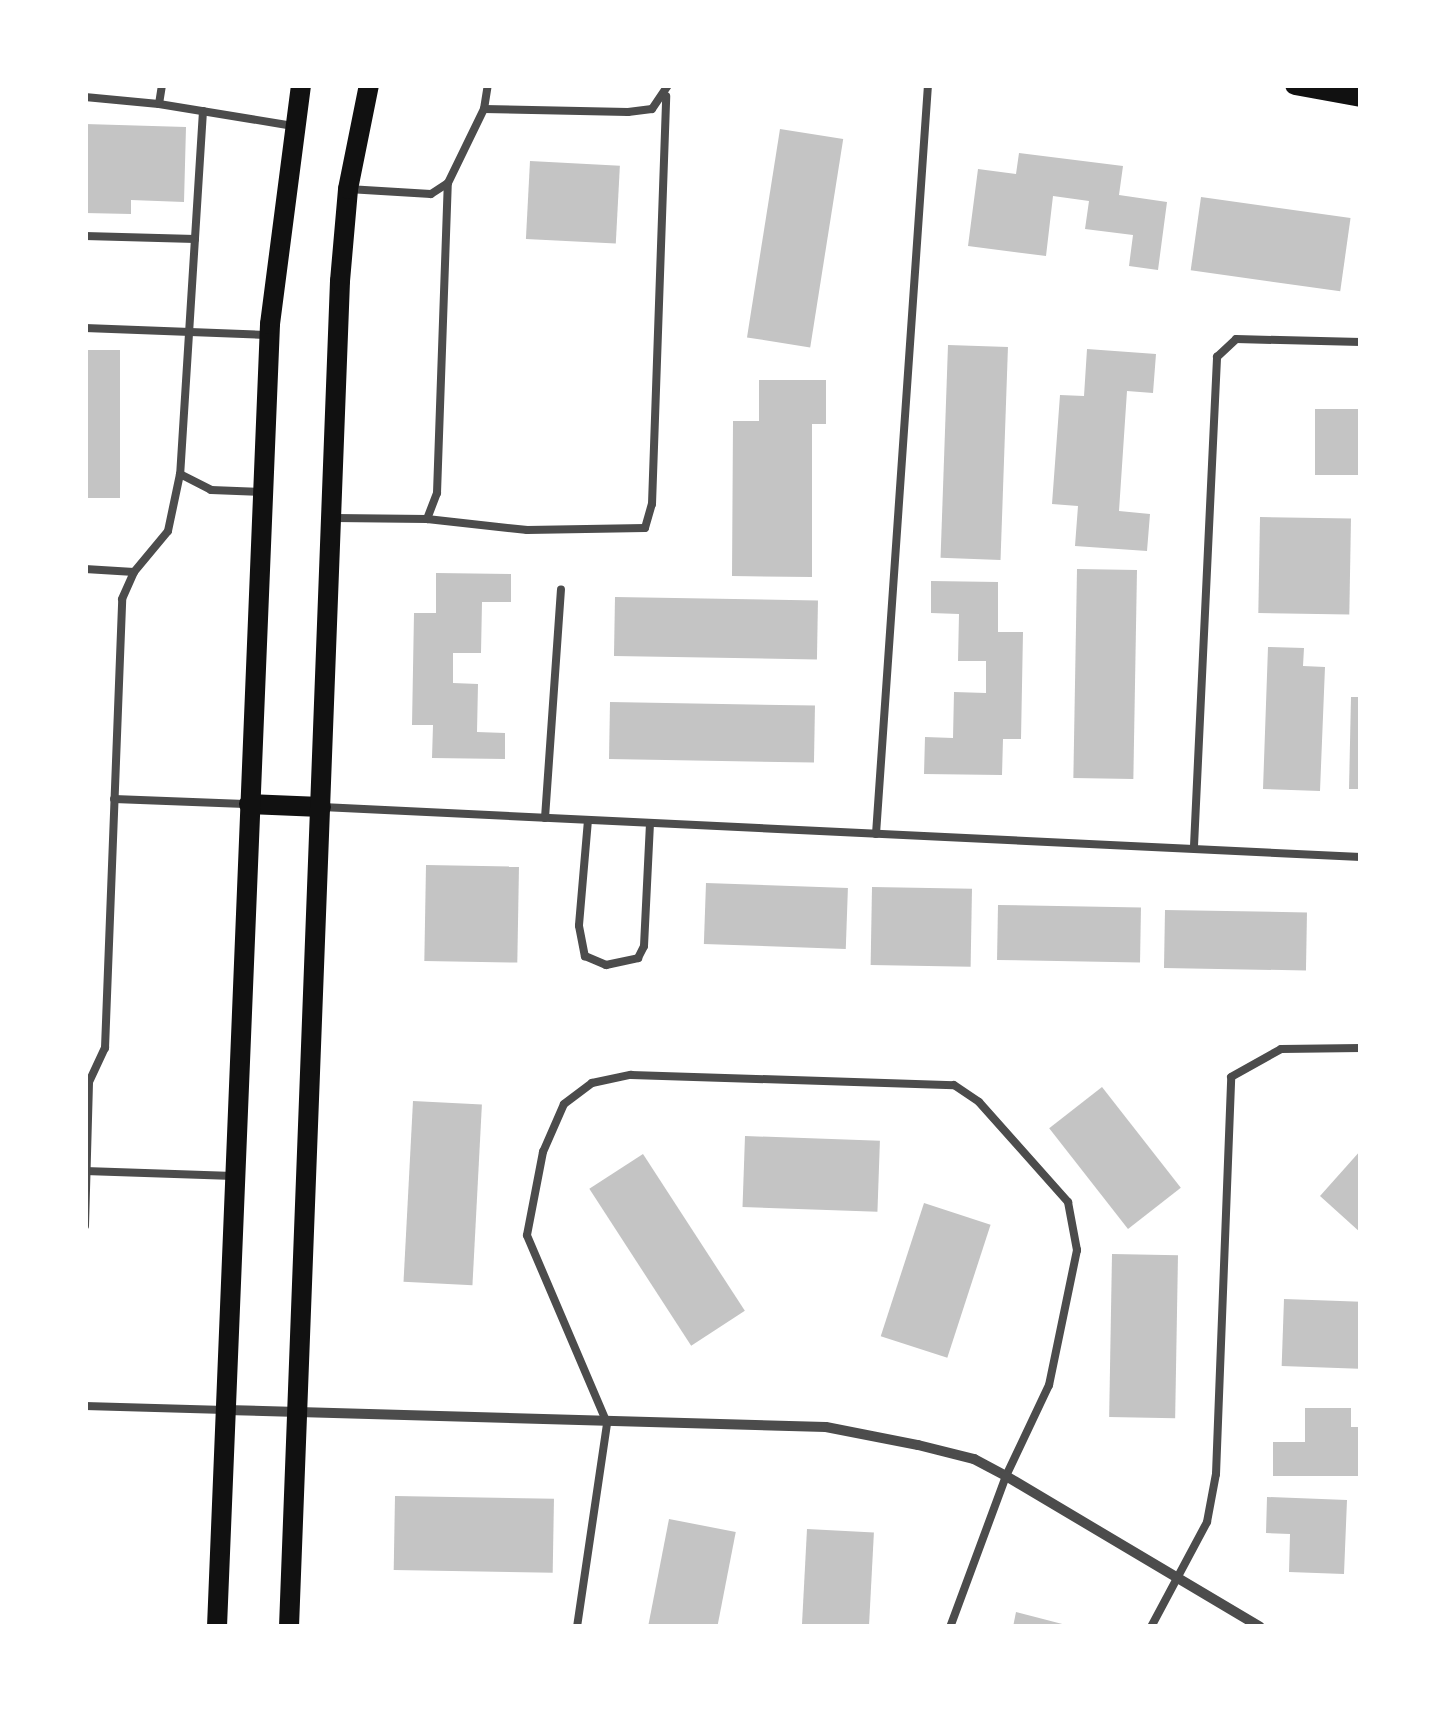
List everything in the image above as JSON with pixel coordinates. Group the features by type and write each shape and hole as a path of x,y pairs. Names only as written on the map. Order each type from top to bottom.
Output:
{"main road":[{"path":"217,1627 270,335 301,85"},
{"path":"289,1627 331,518 348,189 369,85"},
{"path":"1294,85 1361,97"},
{"path":"249,804 321,807"}],"street":[{"path":"225,1410 826,1428 974,1459 1260,1627"}],"lane":[{"path":"159,104 162,85"},
{"path":"427,519 437,493 443,418 448,183 484,109 488,85"},
{"path":"331,518 427,519 528,530 646,528 652,504 668,85"},
{"path":"876,834 928,85"},
{"path":"484,109 614,113 652,109 666,96"},
{"path":"85,97 159,104 293,126"},
{"path":"85,1226 89,1082 105,1048 122,599 134,572 168,531 180,474 203,111"},
{"path":"348,189 430,194 448,183"},
{"path":"85,236 194,240"},
{"path":"85,328 270,335"},
{"path":"1194,846 1218,358 1236,339 1361,342"},
{"path":"180,474 211,490 262,492"},
{"path":"85,568 134,572"},
{"path":"545,818 561,590"},
{"path":"114,798 249,804"},
{"path":"321,807 1361,857"},
{"path":"588,820 579,926 585,956 606,966 638,958 644,946 650,823"},
{"path":"1150,1627 1206,1522 1216,1474 1231,1077 1281,1050 1361,1048"},
{"path":"85,1064 97,1065"},
{"path":"578,1627 607,1423 528,1234 543,1152 564,1104 592,1082 631,1075 954,1085 979,1102 1068,1202 1077,1250 1049,1385 1006,1476 950,1627"},
{"path":"86,1170 234,1176"},
{"path":"85,1406 225,1410"}],"building":[{"path":"85,124 186,127 184,202 131,200 131,214 85,213"},
{"path":"780,129 843,139 810,347 747,337"},
{"path":"1019,153 1123,166 1119,195 1167,202 1158,270 1129,266 1133,235 1085,229 1089,201 1053,196 1046,256 968,246 978,169 1016,174"},
{"path":"530,161 620,166 616,244 526,239"},
{"path":"1201,197 1351,218 1340,291 1191,270"},
{"path":"948,345 1008,347 1001,560 941,558"},
{"path":"1087,349 1156,354 1153,393 1127,391 1119,511 1150,514 1147,551 1075,546 1078,506 1052,504 1060,395 1084,396"},
{"path":"85,350 120,350 120,498 85,498"},
{"path":"759,380 826,380 826,424 812,424 812,577 732,576 733,421 759,421"},
{"path":"1315,409 1361,409 1361,475 1315,475"},
{"path":"1260,517 1351,519 1349,615 1258,613"},
{"path":"1077,569 1137,570 1133,779 1073,778"},
{"path":"436,573 511,574 511,602 482,602 481,653 453,653 453,683 478,684 477,732 505,733 505,759 432,758 433,725 412,725 414,613 436,613"},
{"path":"931,581 998,582 998,632 1023,632 1021,739 1003,739 1002,775 924,774 925,737 953,738 954,692 986,693 986,661 958,661 959,614 931,613"},
{"path":"615,597 818,601 817,660 614,656"},
{"path":"1268,647 1304,648 1303,666 1325,667 1320,791 1263,789"},
{"path":"1351,697 1361,697 1361,789 1349,789"},
{"path":"610,702 815,706 814,763 609,759"},
{"path":"426,865 519,867 517,963 424,961"},
{"path":"706,883 848,888 846,949 704,944"},
{"path":"872,887 972,889 971,967 871,965"},
{"path":"998,905 1141,907 1140,962 997,960"},
{"path":"1165,910 1307,912 1306,970 1164,968"},
{"path":"1102,1087 1181,1188 1128,1229 1049,1128"},
{"path":"413,1101 482,1105 472,1285 404,1282"},
{"path":"745,1136 880,1141 877,1212 743,1207"},
{"path":"1361,1150 1361,1233 1320,1196"},
{"path":"643,1154 745,1311 691,1346 589,1189"},
{"path":"924,1203 991,1225 947,1358 881,1336"},
{"path":"1112,1254 1178,1255 1175,1418 1109,1417"},
{"path":"1284,1299 1361,1302 1359,1369 1282,1366"},
{"path":"1305,1408 1351,1408 1351,1427 1361,1427 1361,1476 1273,1476 1273,1442 1305,1442"},
{"path":"395,1496 554,1499 553,1573 394,1570"},
{"path":"1267,1497 1347,1500 1344,1574 1289,1572 1290,1534 1266,1533"},
{"path":"669,1519 736,1532 717,1627 648,1627"},
{"path":"807,1529 874,1533 869,1627 802,1627"},
{"path":"1016,1612 1070,1626 1070,1627 1013,1627"}]}
